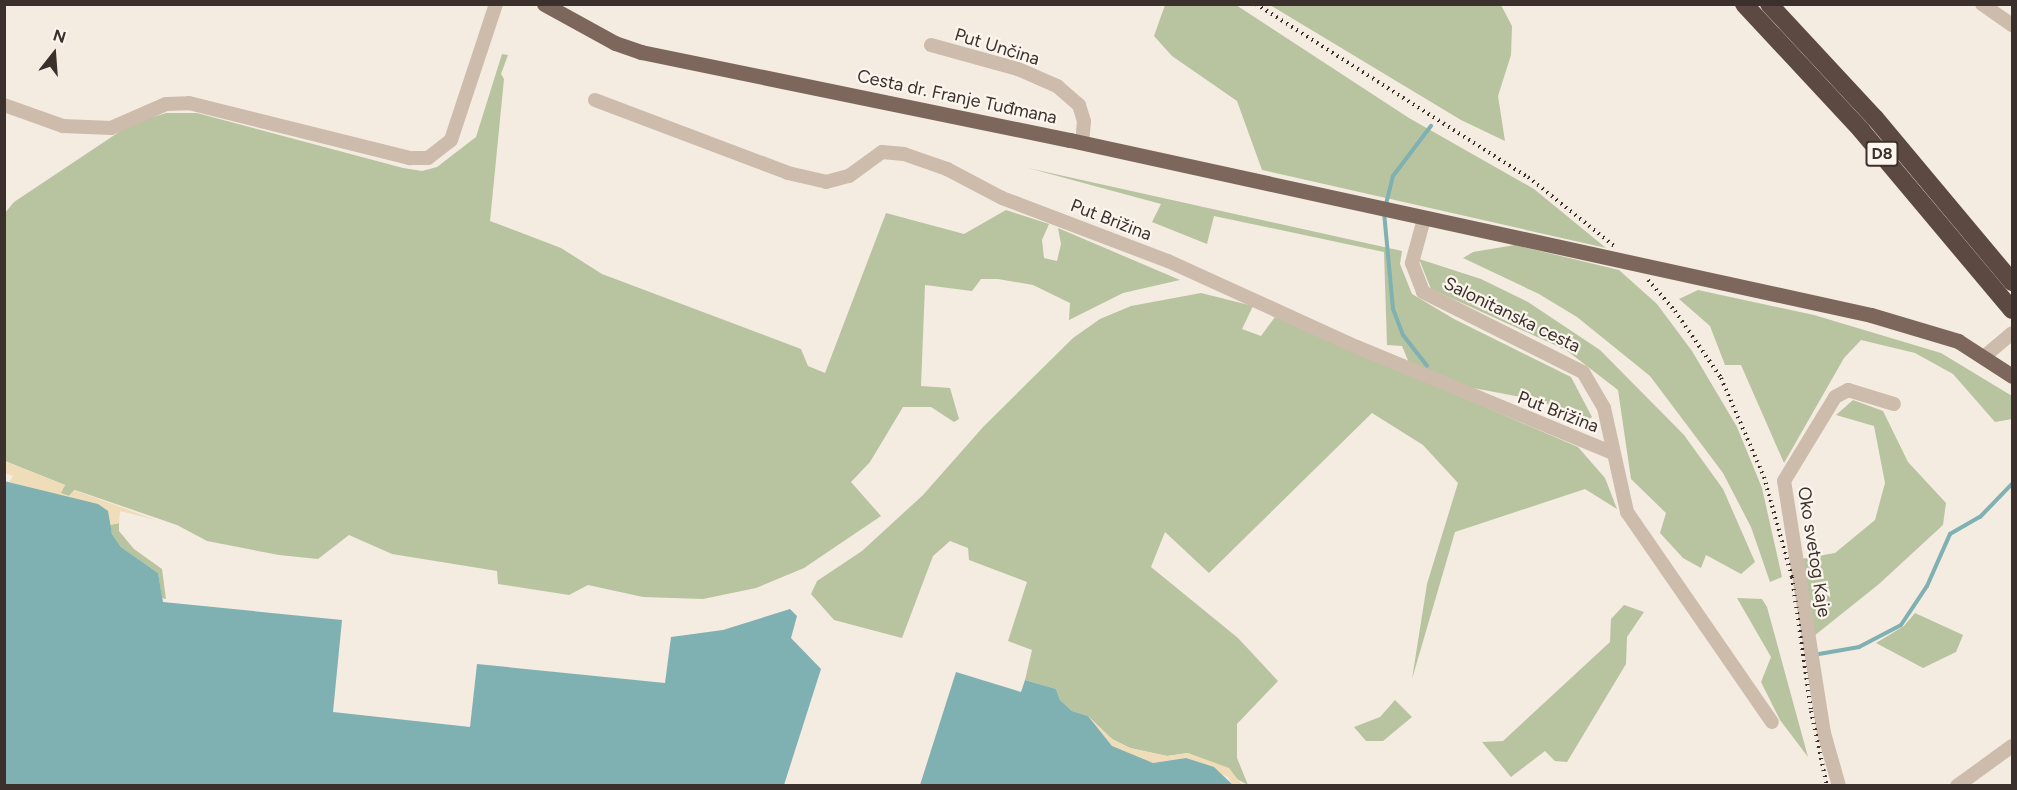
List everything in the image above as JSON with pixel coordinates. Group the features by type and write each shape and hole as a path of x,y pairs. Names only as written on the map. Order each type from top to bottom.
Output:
{"highway":[{"name":"D8","path":"1744,4 1862,130 2013,310"},
{"name":"D8","path":"1769,4 1883,127 2013,282"}],"main road":[{"name":"Cesta dr. Franje Tuđmana","path":"544,4 615,43 641,52 1082,143 1424,219"},
{"path":"1424,219 1871,315 1958,342 1986,355 2013,376"}],"street":[{"path":"1982,4 2013,25"},
{"path":"4,105 63,126 111,128 166,104 189,103 410,158 428,158 451,140 494,11"},
{"name":"Put Unčina","path":"931,45 1018,69 1057,86 1079,105 1083,121 1082,143"},
{"name":"Put Brižina","path":"595,100 788,173 826,183 849,176 882,152 936,165 1002,198 1168,261 1399,365 1611,452"},
{"name":"Salonitanska cesta","path":"1424,219 1412,262 1423,292 1583,372 1604,408 1611,452 1627,512 1772,722"},
{"path":"1986,355 2013,333"},
{"name":"Oko svetog Kaje","path":"1839,786 1824,733 1784,481 1835,397 1848,390 1894,404"},
{"path":"1957,786 2013,746"}],"green space":[{"path":"1165,5 1236,5 1409,118 1534,189 1606,248 1262,170 1237,101 1172,56 1154,36"},
{"path":"1270,5 1501,5 1512,26 1511,55 1498,96 1505,141 1461,120"},
{"path":"502,54 508,55 501,74 504,79 490,221 561,248 602,274 801,349 808,366 825,373 886,213 964,234 1006,210 1049,224 1042,240 1044,258 1057,261 1061,244 1058,228 1180,280 1123,293 1069,320 1070,303 1033,285 998,279 981,279 972,291 925,285 921,386 950,388 959,419 954,422 931,407 903,407 870,462 851,482 881,516 804,568 756,588 703,599 643,597 588,585 569,595 498,584 497,571 392,554 349,535 318,559 279,555 207,541 177,525 75,490 69,496 60,493 65,485 5,461 4,214 14,202 131,124 166,113 197,113 403,168 422,171 437,167 476,137"},
{"path":"1028,168 1402,251 1400,264 1412,294 1454,319 1571,377 1592,417 1584,422 1542,401 1468,387 1409,363 1402,346 1387,345 1384,252 1214,216 1207,244 1152,222 1161,204"},
{"path":"1515,245 1619,270 1657,304 1692,351 1737,427 1762,488 1782,577 1770,582 1751,527 1723,473 1650,376 1577,317 1539,294 1463,258 1473,252"},
{"path":"1419,259 1481,279 1528,302 1600,350 1684,435 1723,489 1755,562 1741,574 1706,555 1701,568 1683,558 1660,533 1666,513 1631,479 1618,390 1566,350 1431,289"},
{"path":"1698,290 1814,315 1941,353 2012,396 2012,419 1995,422 1953,374 1915,353 1861,340 1844,358 1784,463 1741,365 1725,365 1710,326 1679,299"},
{"path":"1201,293 1253,306 1242,329 1261,336 1275,317 1578,447 1605,478 1617,509 1585,489 1455,532 1412,679 1427,584 1458,483 1423,445 1372,413 1209,573 1165,532 1151,567 1238,638 1278,681 1237,724 1237,758 1248,785 1188,753 1167,756 1130,748 1112,739 1088,716 1072,711 1060,700 1056,689 1025,680 1032,650 1008,641 1027,582 969,560 968,548 950,541 933,556 902,638 834,620 811,594 817,581 862,551 923,495 984,426 1073,338 1100,319 1131,306"},
{"path":"1853,400 1883,411 1908,462 1946,503 1943,525 1879,584 1814,636 1801,559 1835,553 1875,520 1885,483 1874,426 1836,415"},
{"path":"119,523 119,531 134,549 162,569 166,599 162,598 158,573 121,547 112,534 110,525"},
{"path":"1737,598 1762,599 1767,607 1808,757 1780,720 1761,682 1771,657"},
{"path":"1624,605 1644,612 1627,637 1626,664 1567,762 1555,761 1545,751 1511,777 1482,742 1503,741 1610,642 1611,619"},
{"path":"1915,613 1963,635 1956,652 1923,668 1876,643 1904,626"},
{"path":"1395,700 1412,717 1383,741 1366,741 1354,727 1380,717"}],"sand":[{"path":"4,461 65,485 61,493 69,496 74,490 156,520 120,511 119,523 110,525 109,519 52,494 9,482 13,476 5,473"},
{"path":"1088,716 1112,739 1130,748 1167,756 1188,753 1229,768 1242,785 1233,785 1228,777 1186,758 1153,763 1129,756 1112,746"}],"water":[{"path":"4,481 98,504 108,511 112,534 121,547 158,573 163,602 342,620 333,712 470,727 477,664 665,683 671,637 723,630 790,609 797,616 791,638 821,669 784,785 5,785"},
{"path":"956,672 1021,692 1025,680 1056,689 1060,700 1072,711 1088,716 1112,746 1153,763 1186,758 1214,767 1233,785 920,785"}],"waterway":[{"path":"1386,204 1393,176 1431,126"},
{"path":"1384,212 1393,309 1403,335 1427,366"},
{"path":"1819,654 1859,647 1901,625 1927,586 1950,534 1980,517 2012,484"}],"railway":[{"path":"1256,4 1528,177 1614,246"},
{"path":"1648,280 1675,311 1721,378 1764,477 1792,577 1811,711 1827,786"}]}
